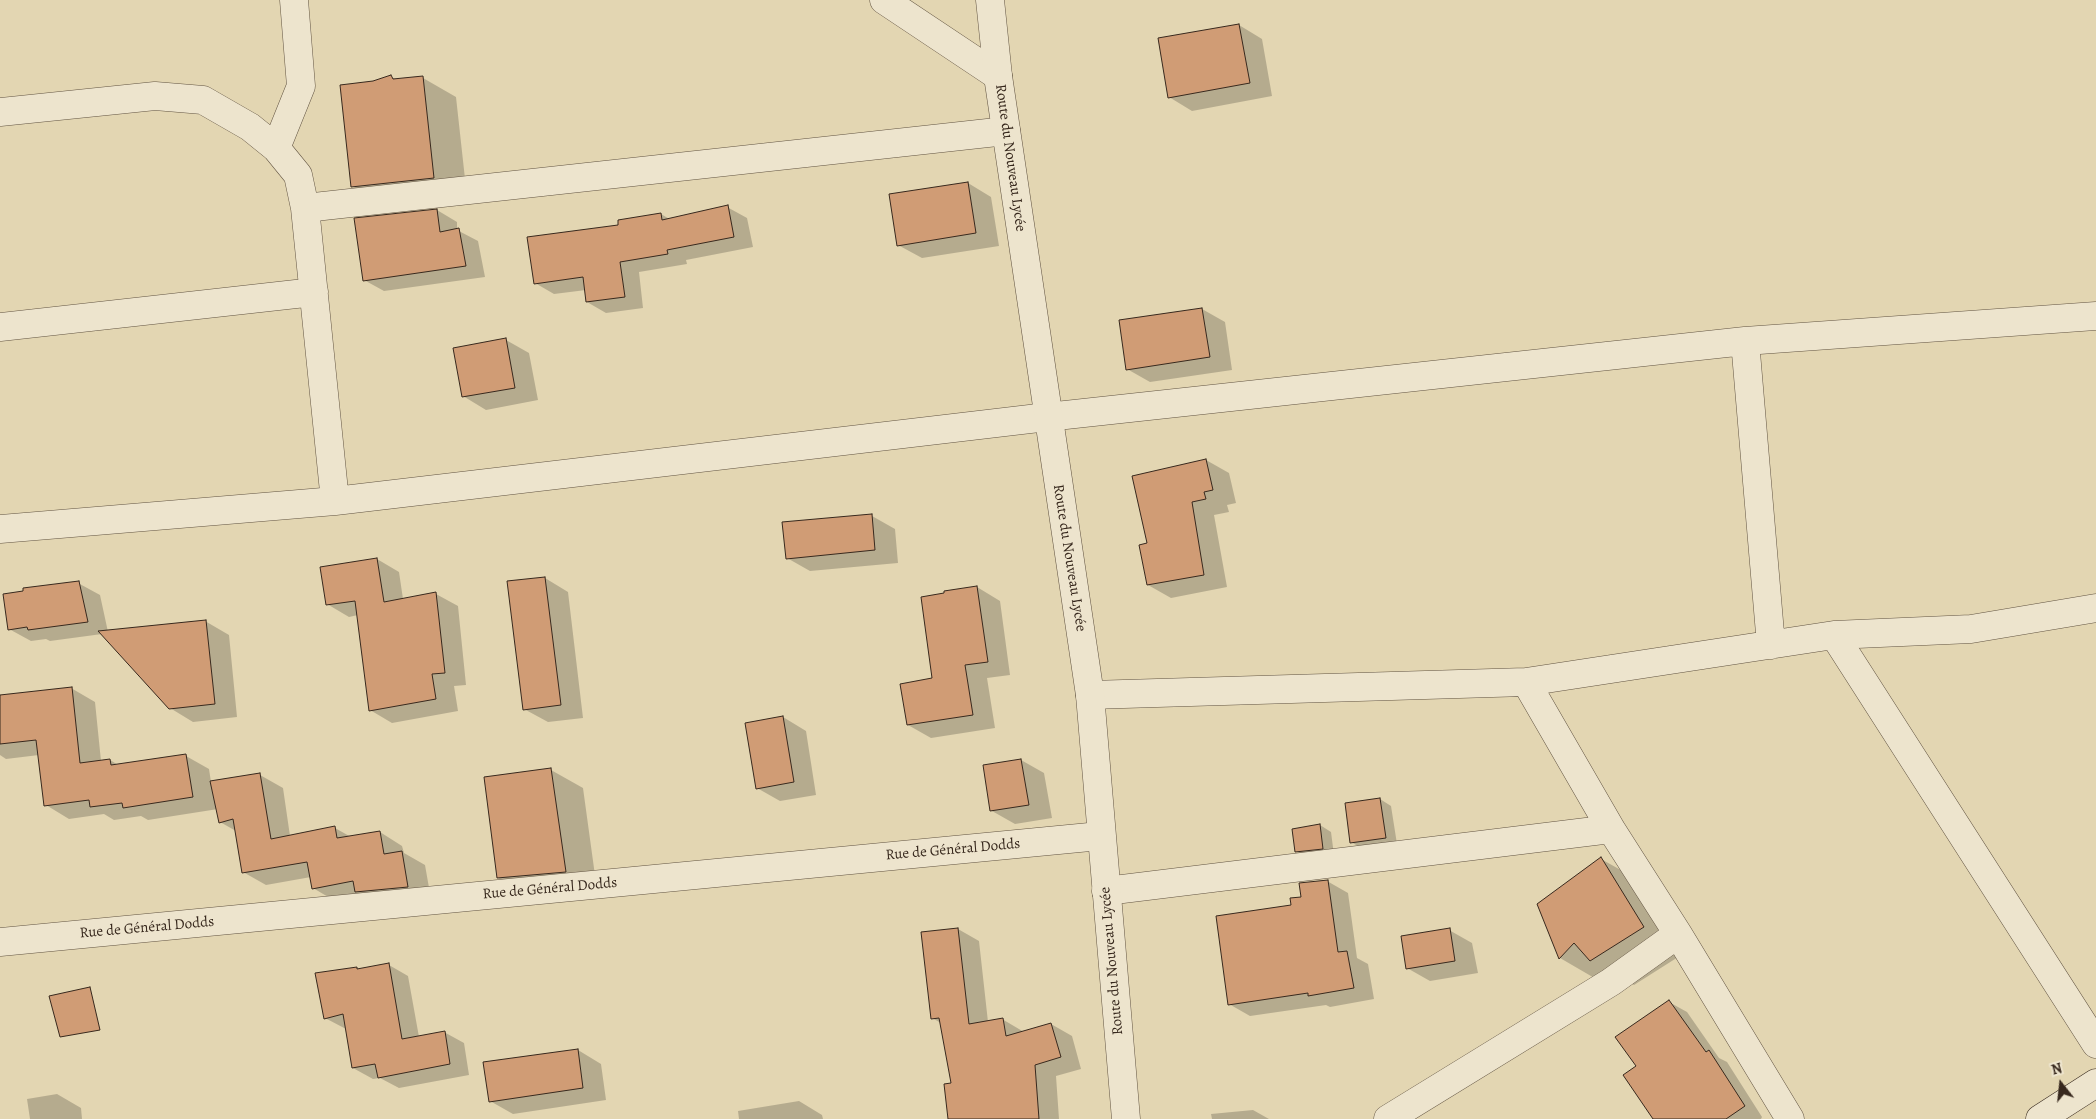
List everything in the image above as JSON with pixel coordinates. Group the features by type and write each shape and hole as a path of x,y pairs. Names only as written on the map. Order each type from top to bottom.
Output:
{"street":[{"path":"276,148 300,86 294,0"},
{"path":"884,0 998,76"},
{"name":"Route du Nouveau Lycée","path":"990,0 998,76 1047,417 1090,695 1100,836 1126,1119"},
{"path":"0,112 155,96 203,100 250,127 276,148 298,175 305,208 335,501"},
{"path":"305,208 1006,131"},
{"path":"0,327 314,292"},
{"path":"0,529 335,501 1047,417 1745,341 2096,316"},
{"path":"1745,341 1771,645"},
{"path":"1090,695 1526,682 1834,636 1971,629 2096,608"},
{"path":"1834,636 2096,1044"},
{"path":"1526,682 1611,829 1678,934 1790,1119"},
{"path":"1106,891 1611,829"},
{"name":"Rue de Général Dodds","path":"0,942 1100,836"},
{"path":"1388,1119 1610,982 1678,934"},
{"path":"2040,1119 2096,1083"}],"building":[{"path":"1239,24 1250,83 1168,98 1158,38"},
{"path":"391,75 393,79 423,76 434,178 351,187 340,85 373,81"},
{"path":"968,182 976,233 897,246 889,194"},
{"path":"728,205 734,237 667,250 668,254 620,262 625,297 586,302 583,277 534,284 527,237 618,225 618,220 661,213 662,220"},
{"path":"437,209 440,232 459,228 466,266 363,281 354,218"},
{"path":"1202,308 1210,357 1126,370 1119,320"},
{"path":"506,338 515,388 462,397 453,348"},
{"path":"1206,459 1213,490 1204,492 1206,499 1192,502 1204,575 1147,585 1139,545 1147,543 1132,476"},
{"path":"872,514 875,550 786,559 782,522"},
{"path":"377,558 384,602 436,592 445,673 432,674 436,699 369,711 355,601 326,605 320,567"},
{"path":"545,577 561,705 523,710 507,581"},
{"path":"79,581 88,622 28,630 27,627 8,630 3,594 23,591 23,588"},
{"path":"977,586 988,662 965,665 973,715 907,725 900,684 932,678 921,597"},
{"path":"206,620 215,704 169,709 98,631"},
{"path":"72,687 80,763 110,759 111,765 186,754 193,797 123,808 122,803 90,807 89,800 44,806 36,740 0,744 0,695"},
{"path":"783,716 794,782 756,789 745,723"},
{"path":"1021,759 1029,805 990,811 983,765"},
{"path":"551,768 566,872 497,878 484,777"},
{"path":"260,773 271,839 335,826 337,838 380,831 384,854 402,851 408,887 355,892 353,881 312,889 307,862 242,873 233,819 219,823 210,781"},
{"path":"1380,798 1386,838 1350,843 1345,803"},
{"path":"1320,824 1323,849 1295,852 1292,829"},
{"path":"1601,857 1644,927 1590,961 1574,943 1559,959 1537,904"},
{"path":"1328,880 1338,952 1347,951 1354,988 1308,996 1308,993 1228,1005 1216,916 1291,905 1290,898 1301,897 1299,883"},
{"path":"958,928 969,1024 1003,1018 1006,1036 1051,1023 1061,1057 1035,1065 1039,1119 948,1119 944,1084 951,1083 939,1018 931,1019 921,932"},
{"path":"1450,928 1455,961 1406,969 1401,936"},
{"path":"389,963 402,1039 445,1031 450,1064 378,1078 375,1064 352,1068 343,1014 324,1019 315,973 357,967 357,969"},
{"path":"90,987 100,1030 60,1037 49,996"},
{"path":"1669,1000 1706,1052 1709,1050 1745,1106 1726,1119 1653,1119 1623,1075 1636,1066 1615,1037"},
{"path":"578,1049 583,1088 489,1102 483,1062"}]}
